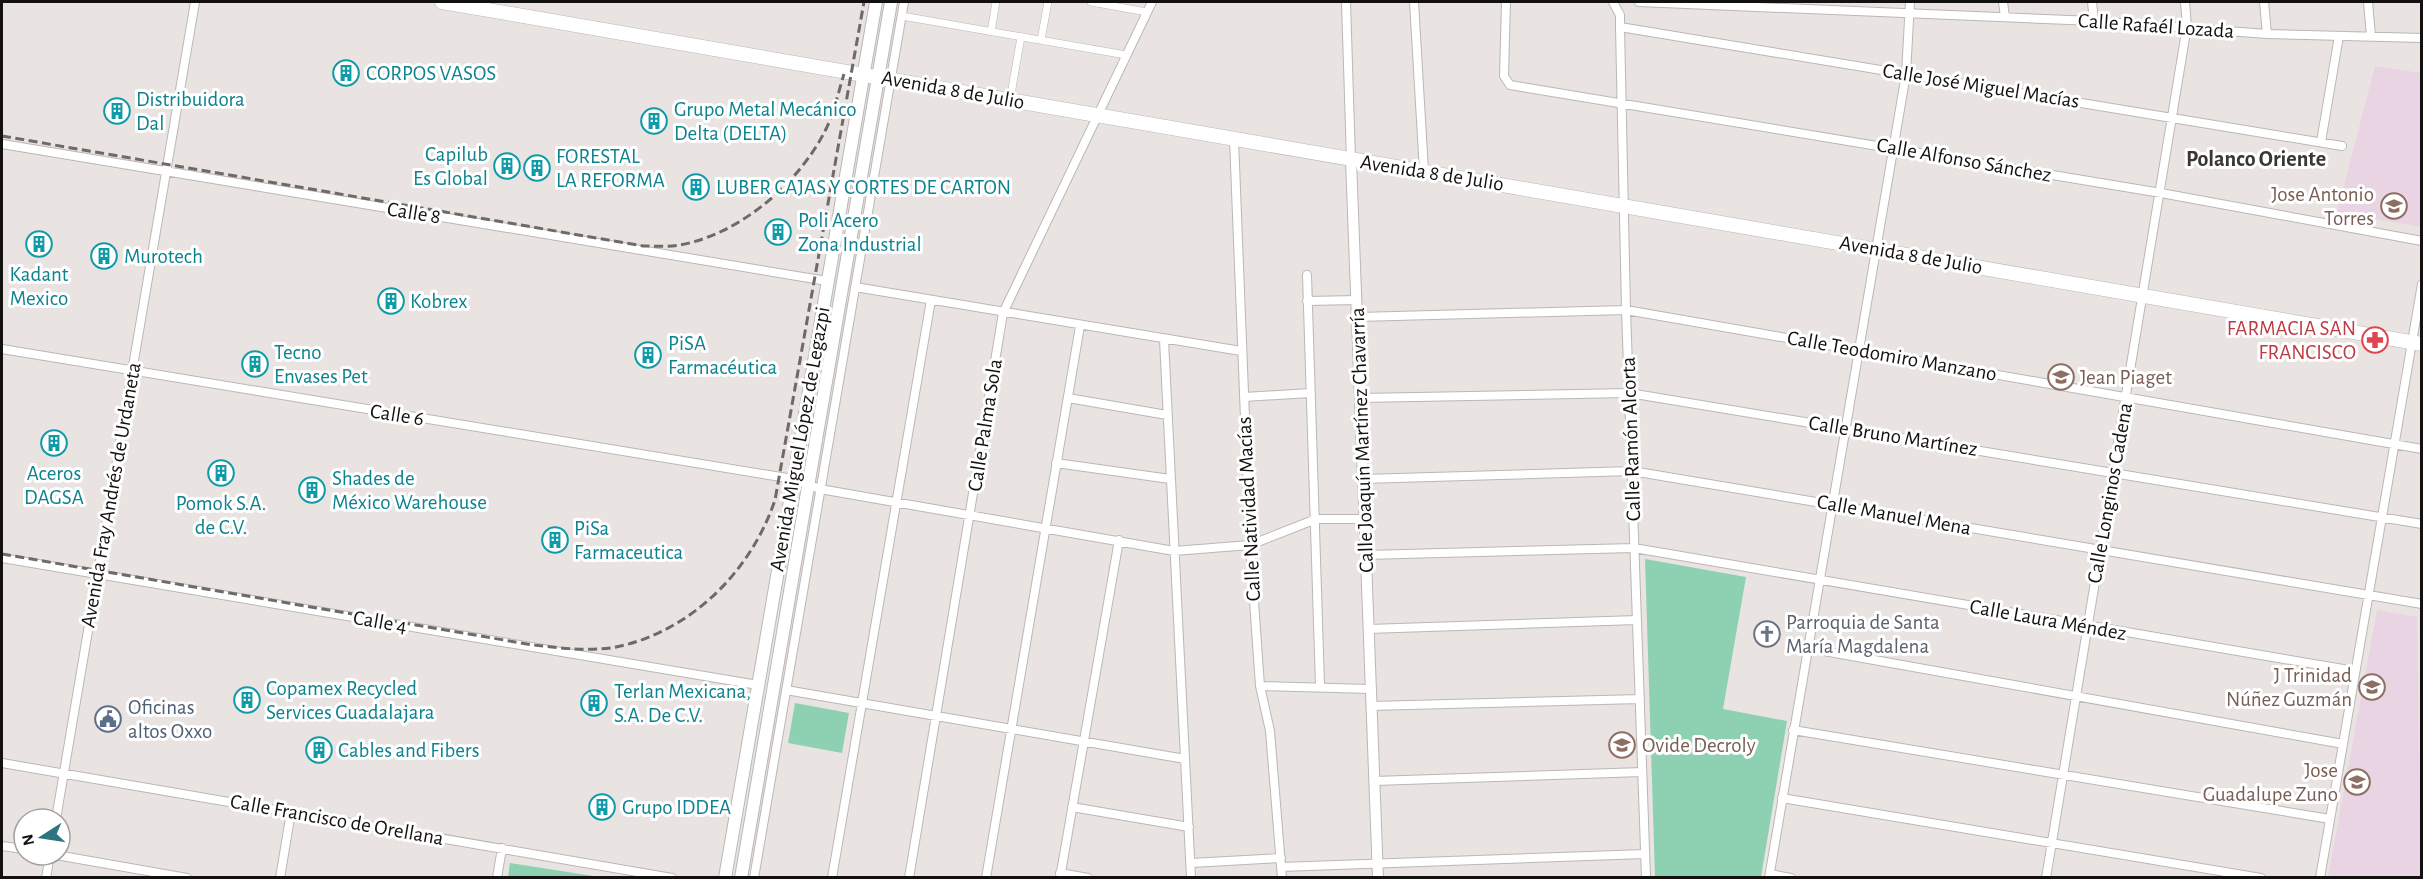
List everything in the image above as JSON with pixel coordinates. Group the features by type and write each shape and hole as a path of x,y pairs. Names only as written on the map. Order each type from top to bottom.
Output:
{"main road":[{"name":"Avenida 8 de Julio","path":"442,2 2416,343"},
{"name":"Avenida Miguel López de Legazpi","path":"725,878 876,2"},
{"name":"Avenida Miguel López de Legazpi","path":"741,878 814,487 836,320 885,78 891,2"},
{"path":"821,318 836,320"}],"street":[{"name":"Avenida Fray Andrés de Urdaneta","path":"58,807 195,2"},
{"name":"Avenida Miguel López de Legazpi","path":"754,878 786,690 814,487 855,287 885,78 904,2"},
{"path":"991,32 996,2"},
{"path":"1041,40 1048,2"},
{"path":"1091,2 1147,12"},
{"name":"Calle Palma Sola","path":"909,878 1003,313 1152,2"},
{"name":"Calle Joaquín Martínez Chavarría","path":"1346,2 1378,878"},
{"path":"1414,2 1424,171"},
{"name":"Calle Alfonso Sánchez","path":"1506,2 1504,76 1510,85 1623,101 2161,193 2421,241"},
{"name":"Calle Ramón Alcorta","path":"1613,2 1620,15 1626,310 1646,878"},
{"name":"Calle Rafaél Lozada","path":"1640,2 1799,5 1910,13 2187,26 2267,34 2421,38"},
{"path":"1791,878 1770,876 1906,74 1910,2"},
{"path":"2003,2 2005,17"},
{"path":"2092,2 2094,21"},
{"name":"Calle Longinos Cadena","path":"2046,878 2173,118 2187,26 2185,2"},
{"path":"2264,2 2267,34"},
{"path":"2368,2 2371,36"},
{"path":"902,16 1126,55"},
{"name":"Calle José Miguel Macías","path":"1620,27 2342,146"},
{"path":"2321,142 2339,36"},
{"path":"1010,100 1021,37"},
{"name":"Calle Natividad Macías","path":"1234,139 1250,545 1260,686 1270,731 1282,878"},
{"name":"Calle 8","path":"2,144 827,281"},
{"path":"1306,275 1320,686"},
{"path":"2320,878 2395,444 2416,343 2421,284"},
{"path":"855,287 1241,351"},
{"path":"832,878 930,300"},
{"path":"1307,301 1358,300"},
{"name":"Calle Teodomiro Manzano","path":"1358,317 1626,310 2421,449"},
{"path":"986,878 1080,326"},
{"path":"1164,340 1191,878"},
{"name":"Calle 6","path":"2,349 793,479 814,487 1174,551 1250,545 1316,519"},
{"path":"1244,397 1310,393"},
{"name":"Calle Bruno Martínez","path":"1361,398 1629,393 2421,524"},
{"path":"1068,398 1167,415"},
{"path":"1056,463 1170,479"},
{"name":"Calle Manuel Mena","path":"1364,479 1632,471 2421,604"},
{"path":"1316,519 1365,519"},
{"path":"1088,878 1060,875 1119,540"},
{"name":"Calle Laura Méndez","path":"1366,555 1634,548 2355,671"},
{"name":"Calle 4","path":"2,558 758,685"},
{"path":"1368,629 1637,620"},
{"path":"1807,648 2343,744"},
{"path":"1260,686 1370,689"},
{"path":"786,690 1185,759"},
{"path":"1371,706 1640,699"},
{"path":"1793,730 2064,773 2330,819"},
{"name":"Calle Francisco de Orellana","path":"2,763 672,878"},
{"path":"1374,781 1642,772"},
{"path":"1782,798 2260,878"},
{"path":"1072,807 1189,827"},
{"path":"280,878 291,812"},
{"path":"497,878 502,848"},
{"path":"1191,863 1378,862 1645,854"},
{"path":"72,858 187,878"}],"shaded area":[{"path":"2375,66 2421,73 2421,227 2337,212"},
{"path":"2377,610 2417,617 2421,877 2328,877"}],"green space":[{"path":"1645,559 1746,577 1723,709 1787,721 1761,877 1655,877"},
{"path":"795,703 849,713 842,753 788,743"},
{"path":"510,863 600,877 508,877"}],"railway":[{"path":"2,554 533,645 579,649 614,647 651,636 676,624 698,609 736,571 752,549 775,500 864,2"},
{"path":"2,136 643,246 671,246 702,239 724,230 765,204 783,187 799,170 825,131 844,74"}],"place":[{"name":"CORPOS VASOS","path":"346,73"},
{"name":"Distribuidora Dal","path":"117,111"},
{"name":"Grupo Metal Mecánico Delta (DELTA)","path":"654,121"},
{"name":"Capilub Es Global","path":"507,166"},
{"name":"FORESTAL LA REFORMA","path":"537,168"},
{"name":"LUBER CAJAS Y CORTES DE CARTON","path":"696,187"},
{"name":"Jose Antonio Torres","path":"2394,206"},
{"name":"Poli Acero Zona Industrial","path":"778,232"},
{"name":"Kadant Mexico","path":"39,244"},
{"name":"Murotech","path":"104,256"},
{"name":"Kobrex","path":"391,301"},
{"name":"FARMACIA SAN FRANCISCO","path":"2375,340"},
{"name":"PiSA Farmacéutica","path":"648,355"},
{"name":"Tecno Envases Pet","path":"255,364"},
{"name":"Jean Piaget","path":"2061,377"},
{"name":"Aceros DAGSA","path":"54,443"},
{"name":"Pomok S.A. de C.V.","path":"221,473"},
{"name":"Shades de México Warehouse","path":"312,490"},
{"name":"PiSa Farmaceutica","path":"555,540"},
{"name":"Parroquia de Santa María Magdalena","path":"1767,634"},
{"name":"J Trinidad Núñez Guzmán","path":"2372,687"},
{"name":"Copamex Recycled Services Guadalajara","path":"247,700"},
{"name":"Terlan Mexicana, S.A. De C.V.","path":"594,703"},
{"name":"Oficinas altos Oxxo","path":"108,719"},
{"name":"Ovide Decroly","path":"1622,745"},
{"name":"Cables and Fibers","path":"319,750"},
{"name":"Jose Guadalupe Zuno","path":"2357,782"},
{"name":"Grupo IDDEA","path":"602,807"}],"district":[{"name":"Polanco Oriente","path":"2256,159"}]}
